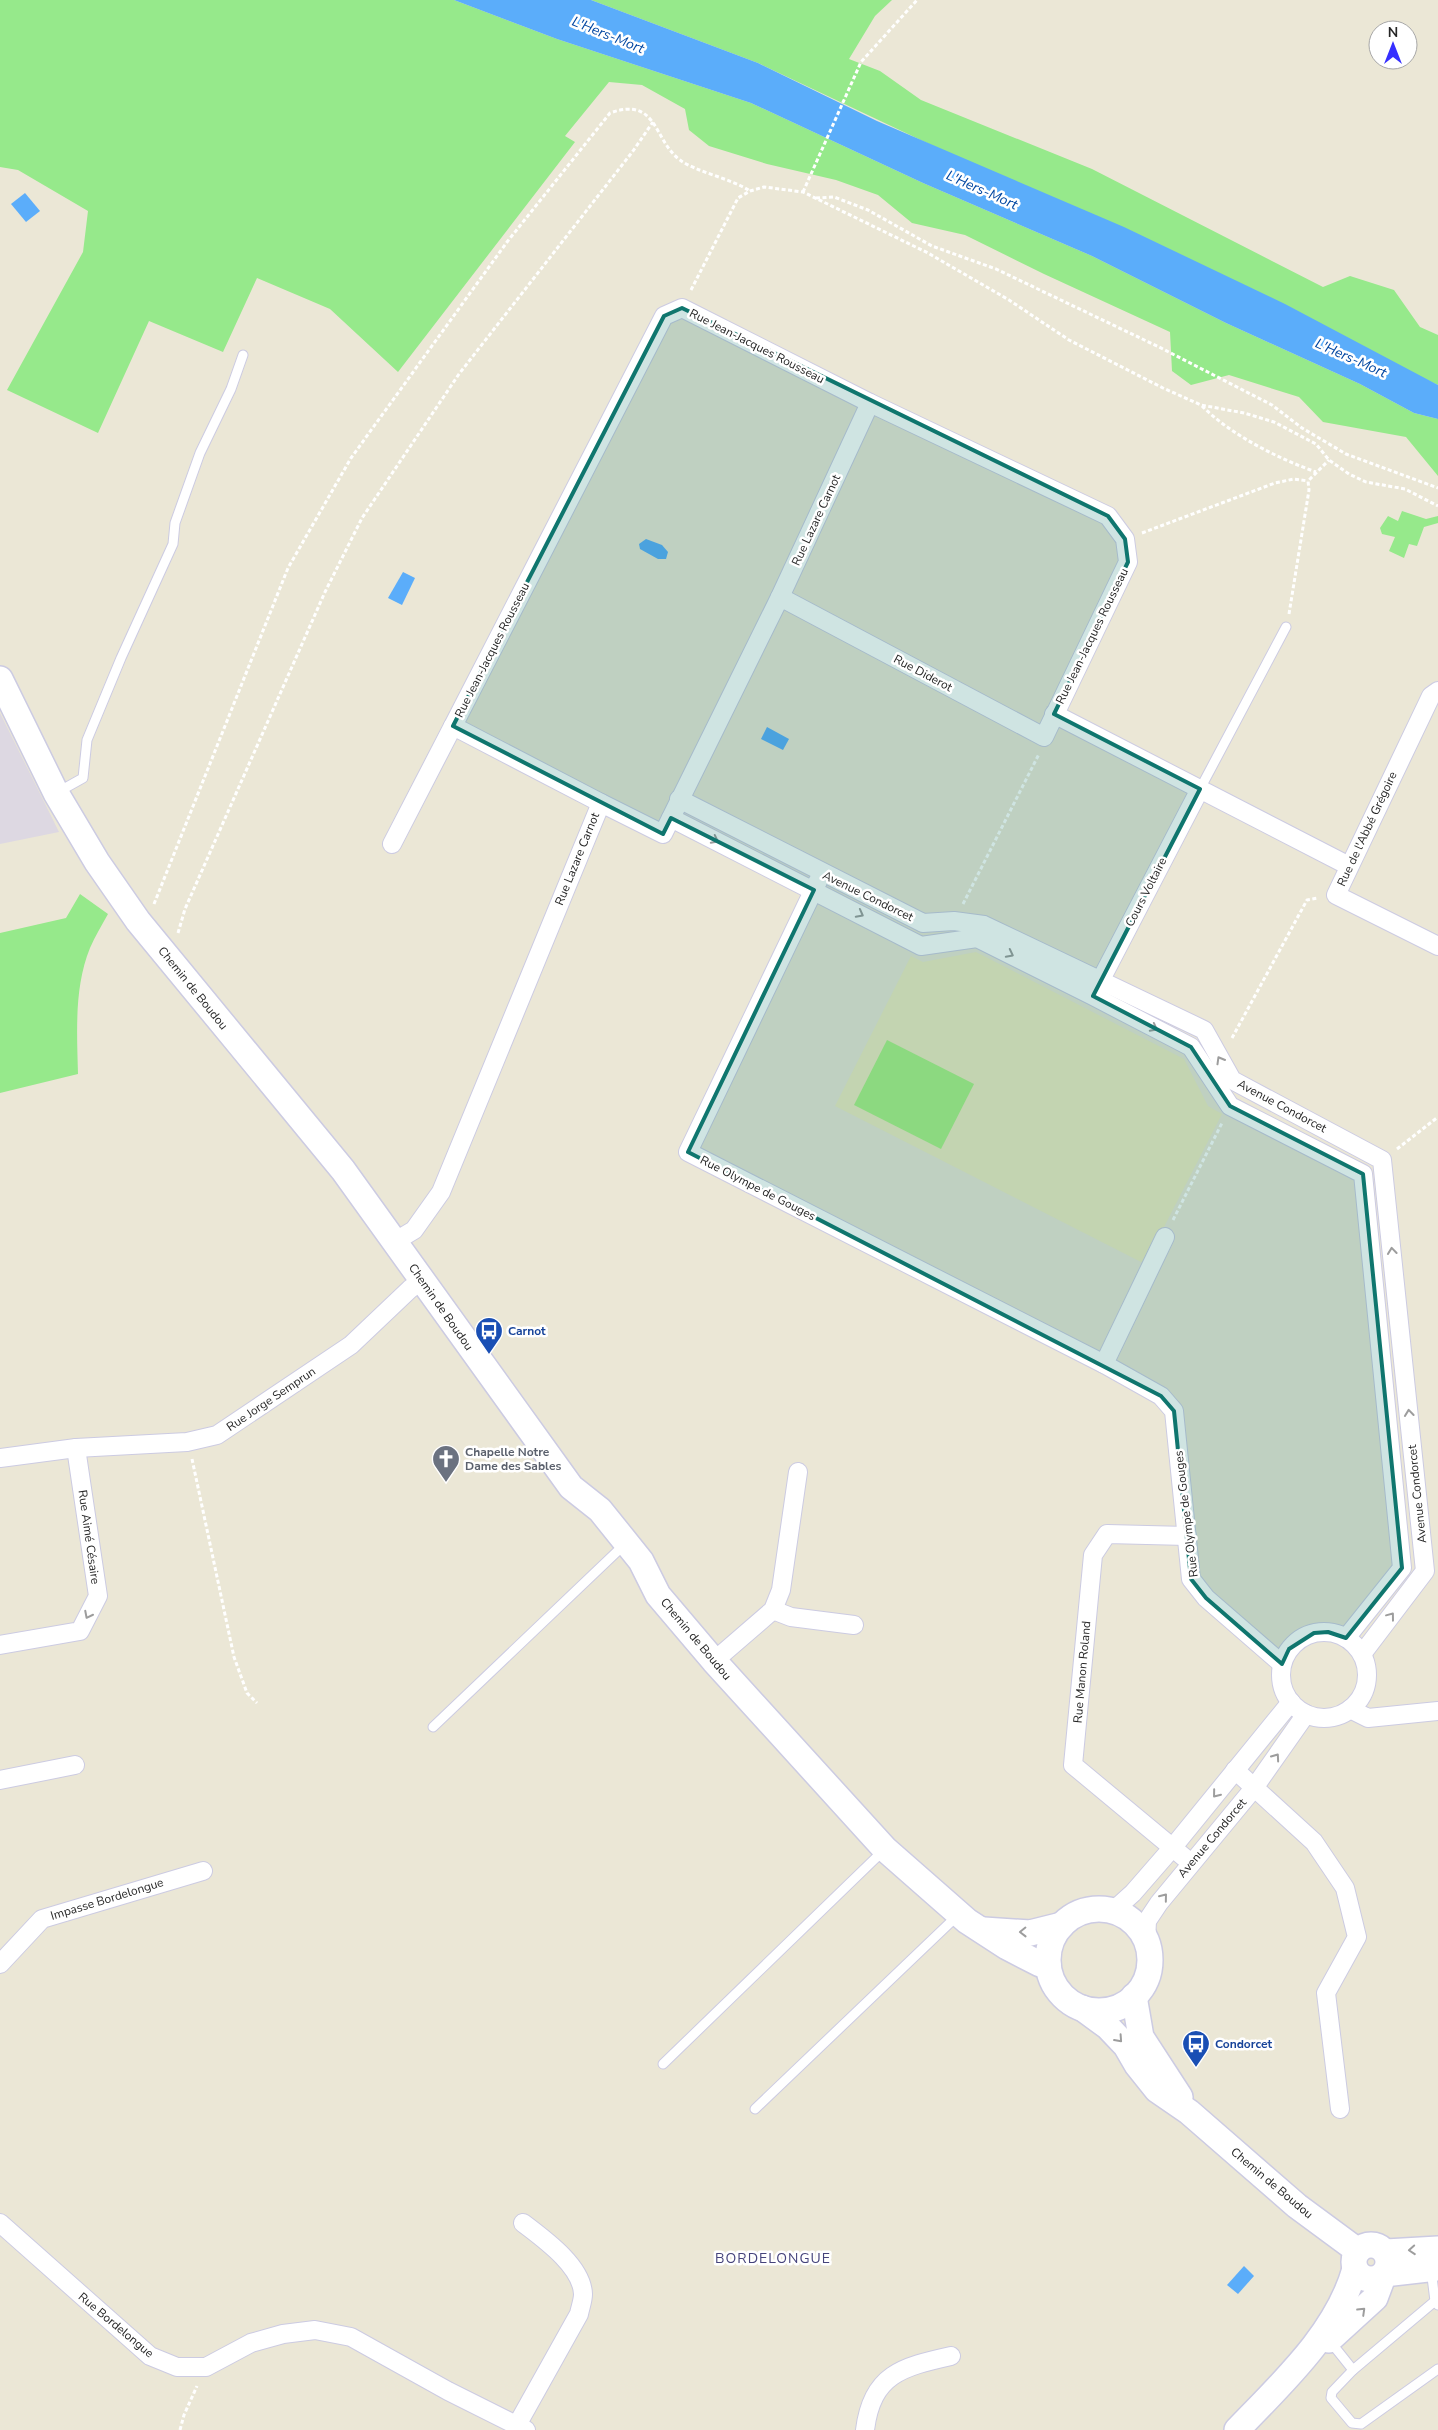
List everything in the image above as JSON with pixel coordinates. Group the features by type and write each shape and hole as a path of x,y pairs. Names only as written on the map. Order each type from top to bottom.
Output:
{"street":[{"name":"Rue Jean-Jacques Rousseau","path":"601,803 453,726 664,316 682,308 870,403 1108,516 1125,539 1128,562 1054,714"},
{"name":"Rue Lazare Carnot","path":"394,1242 414,1230 441,1192 601,803 663,834 780,597 870,403"},
{"name":"Rue Diderot","path":"780,597 1044,737"},
{"name":"Chemin de Boudou","path":"0,679 56,793 97,862 138,921 343,1170 423,1279 479,1362 571,1487 600,1510 641,1562 658,1595 714,1661 885,1849 959,1914 1006,1947 1040,1964 1048,1965"},
{"name":"Rue de l'Abbé Grégoire","path":"1438,691 1431,696 1336,895 1438,946"},
{"path":"1044,737 1054,714 1349,866"},
{"path":"392,844 453,726"},
{"name":"Cours Voltaire","path":"1093,996 1200,789"},
{"name":"Avenue Condorcet","path":"679,800 922,923 954,921 984,925 1204,1030 1232,1080 1382,1160 1425,1571 1362,1654"},
{"name":"Avenue Condorcet","path":"671,818 921,946 976,938 1093,996 1191,1047 1230,1106 1363,1174 1402,1568 1346,1638"},
{"name":"Rue Olympe de Gouges","path":"822,873 688,1152 1104,1364 1161,1396 1174,1410 1192,1579 1206,1598 1282,1664"},
{"path":"1104,1364 1165,1237"},
{"name":"Rue Jorge Semprun","path":"0,1458 76,1448 186,1442 217,1435 351,1345 423,1279"},
{"name":"Rue Aimé Césaire","path":"0,1645 80,1631 98,1596 76,1448"},
{"path":"714,1661 773,1610 781,1590 798,1472"},
{"name":"Rue Manon Roland","path":"1173,1847 1073,1765 1093,1555 1107,1534 1187,1536"},
{"path":"773,1610 790,1617 854,1625"},
{"path":"1328,1632 1346,1638 1362,1654 1366,1668 1366,1683 1360,1698 1350,1709 1340,1715 1326,1718 1306,1714 1290,1702 1281,1679 1282,1664 1289,1649 1300,1639 1314,1633 1328,1632"},
{"name":"Avenue Condorcet","path":"1113,1911 1133,1893 1173,1847 1290,1702"},
{"path":"1350,1709 1368,1718 1438,1711"},
{"name":"Avenue Condorcet","path":"1146,1941 1148,1921 1159,1902 1254,1788 1306,1714"},
{"path":"0,1780 75,1765"},
{"path":"1236,1770 1314,1842 1345,1888 1357,1937 1326,1992 1340,2109"},
{"path":"1173,1847 1192,1863"},
{"name":"Impasse Bordelongue","path":"0,1964 42,1919 203,1871"},
{"path":"1085,1910 1113,1911 1127,1917 1138,1928 1146,1941 1149,1955 1148,1970 1143,1984 1134,1996 1123,2004 1110,2009 1082,2008 1069,2001 1051,1979 1048,1965 1051,1944 1062,1925 1072,1916 1085,1910"},
{"name":"Chemin de Boudou","path":"984,1930 1030,1933 1062,1925"},
{"name":"Chemin de Boudou","path":"1134,1996 1141,2037 1188,2112"},
{"name":"Chemin de Boudou","path":"1082,2008 1108,2027 1126,2046 1158,2090 1188,2112 1357,2260"},
{"name":"Rue Bordelongue","path":"0,2223 150,2356 176,2367 206,2367 251,2343 284,2334 314,2330 351,2337 448,2391 521,2427"},
{"path":"521,2427 579,2314 583,2294 578,2278 557,2250 523,2223"},
{"path":"1237,2430 1298,2365 1340,2308 1357,2260 1372,2245 1382,2248 1385,2263 1375,2298 1298,2365"},
{"path":"1385,2263 1436,2262"},
{"path":"865,2430 872,2399 884,2382 905,2367 951,2356"}],"lane":[{"path":"56,793 83,778 87,740 121,658 173,544 176,523 200,453 230,389 243,355"},
{"name":"Cours Voltaire","path":"1200,789 1286,627"},
{"path":"433,1726 626,1543"},
{"path":"662,2064 885,1849"},
{"path":"755,2109 959,1914"},
{"path":"1436,2262 1437,2303 1353,2370 1332,2392 1331,2398 1352,2423 1361,2424 1438,2369"},
{"path":"1328,2340 1353,2370"}],"path":[{"path":"804,192 861,62 917,0"},
{"path":"138,921 152,908 288,568 351,458 507,242 610,113 623,108 644,113 654,121 668,150 681,162 739,184 750,191"},
{"path":"160,948 178,933 185,909 285,679 362,518 459,374 633,151 654,121"},
{"path":"682,308 738,198 750,191 764,187 804,192 928,253 1031,313 1070,340 1202,405 1244,413 1274,422 1316,444 1330,460 1366,482 1405,489 1438,506"},
{"path":"815,198 834,197 868,210 932,246 996,269 1263,400 1302,428 1346,454 1438,488"},
{"path":"1202,405 1217,421 1285,461 1316,472"},
{"path":"1298,433 1302,428"},
{"path":"1308,481 1330,460"},
{"path":"1125,539 1276,483 1294,480 1308,481"},
{"path":"1286,627 1310,490 1308,481"},
{"path":"954,921 1043,746 1044,737"},
{"path":"1220,1060 1307,900 1336,895"},
{"path":"1165,1237 1230,1106"},
{"path":"1382,1160 1438,1117"},
{"path":"186,1442 196,1472 234,1657 247,1693 257,1703"},
{"path":"180,2430 184,2415 206,2367"}],"highlighted area":[{"path":"682,308 1108,516 1125,539 1128,562 1054,714 1200,789 1093,996 1191,1047 1230,1106 1363,1174 1402,1568 1346,1638 1328,1632 1314,1633 1289,1649 1282,1664 1206,1598 1191,1579 1174,1411 1161,1396 688,1152 814,890 671,818 663,834 453,726 664,316"}],"shaded area":[{"path":"0,713 59,832 0,844"},
{"path":"976,952 1184,1059 1208,1106 1222,1114 1145,1264 835,1106 911,956 923,962"}],"green space":[{"path":"0,0 454,0 557,39 751,103 923,183 1092,256 1226,323 1360,384 1414,413 1438,419 1438,476 1406,437 1323,422 1299,397 1229,375 1191,385 1172,371 1170,332 965,235 912,223 878,195 836,180 767,164 709,146 689,130 685,109 642,85 609,82 565,136 575,142 398,372 330,309 257,278 223,352 149,321 98,433 7,390 83,252 88,211 18,170 0,167"},
{"path":"591,0 892,0 875,16 849,59 880,71 921,100 1092,169 1323,287 1350,276 1394,290 1420,327 1438,335 1438,385 758,63"},
{"path":"1402,511 1426,519 1438,516 1438,523 1424,527 1417,546 1409,544 1404,558 1389,551 1395,537 1382,534 1380,528 1388,516 1398,521"},
{"path":"80,894 108,914 90,948 81,978 77,1042 78,1074 0,1093 0,933 66,918"},
{"path":"887,1040 974,1084 941,1149 854,1105"}],"water":[{"name":"L'Hers-Mort","path":"454,0 591,0 758,63 877,121 1124,227 1285,304 1438,385 1438,419 1414,413 1360,384 1226,323 1092,256 923,183 751,103 557,39"},
{"path":"25,193 40,211 26,222 11,204"},
{"path":"646,539 662,545 668,552 666,559 658,559 640,549 639,544"},
{"path":"403,572 415,578 402,605 388,598"},
{"path":"767,727 789,739 783,750 761,739"},
{"path":"1244,2266 1254,2276 1238,2294 1227,2285"}],"place":[{"name":"Carnot","path":"489,1355"},
{"name":"Chapelle Notre Dame des Sables","path":"446,1483"},
{"name":"Condorcet","path":"1196,2068"}],"district":[{"name":"BORDELONGUE","path":"773,2258"}]}
